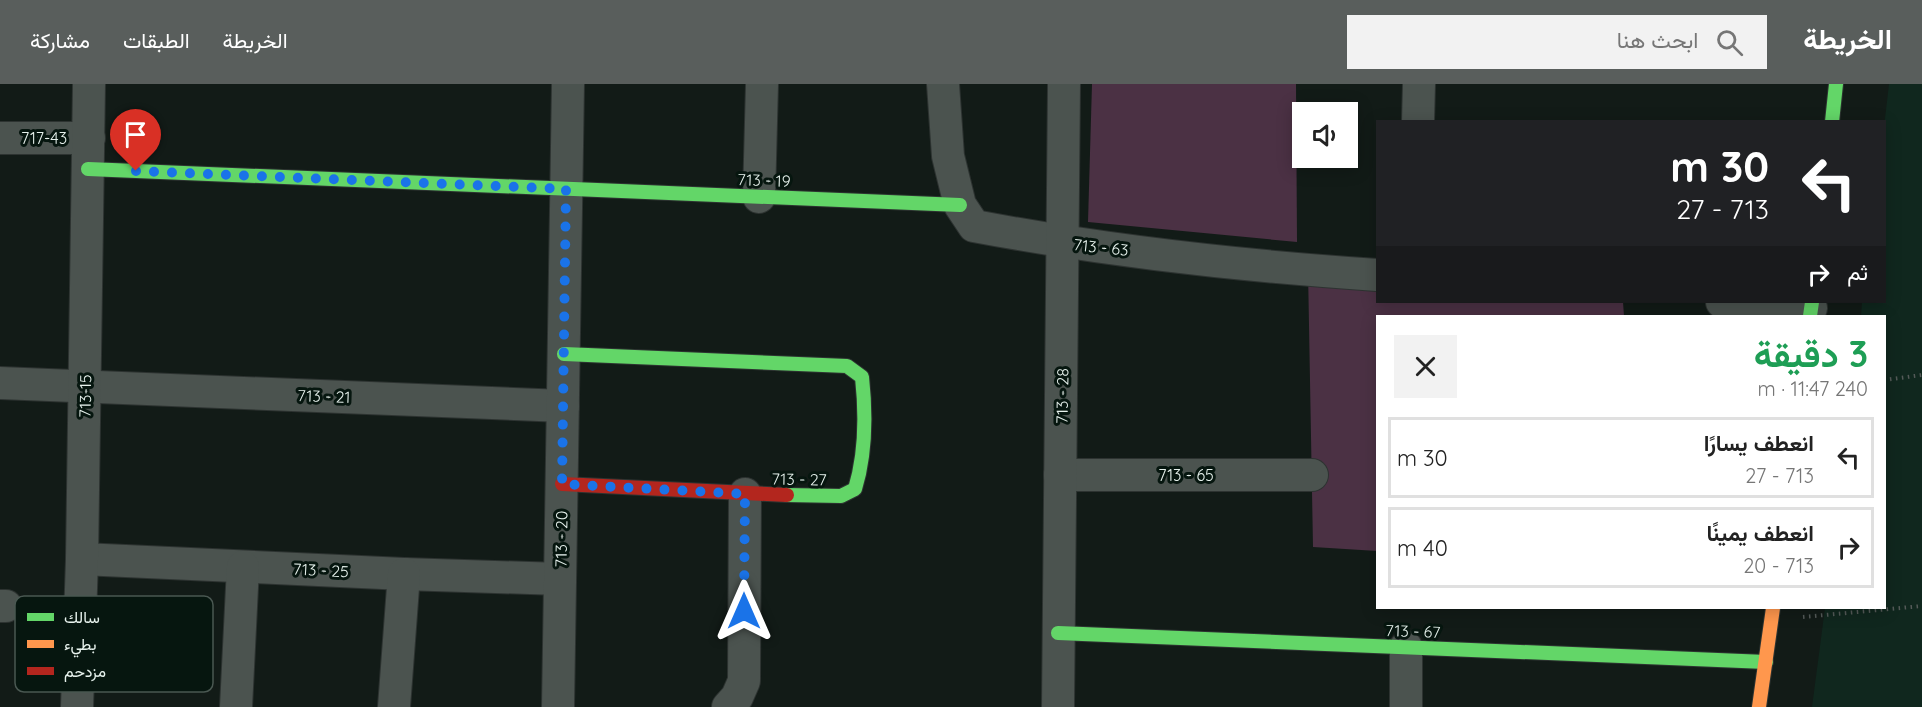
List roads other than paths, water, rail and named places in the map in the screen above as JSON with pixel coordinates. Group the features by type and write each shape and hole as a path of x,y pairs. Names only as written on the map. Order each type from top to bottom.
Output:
{"street":[{"name":"713-15","path":"81,596 89,84"},
{"name":"713 - 20","path":"558,707 568,84"},
{"path":"759,197 762,84"},
{"name":"713 - 63","path":"943,84 948,156 960,205 974,226 1064,243 1308,270 1376,275"},
{"name":"713 - 28","path":"1058,707 1064,84"},
{"path":"1418,120 1419,84"},
{"path":"1832,120 1836,84"},
{"name":"717-43","path":"0,138 89,138"},
{"name":"713 - 19","path":"88,169 960,205"},
{"path":"1735,303 1811,309"},
{"name":"713 - 27","path":"562,484 745,494 842,496 855,489 860,476 865,394 862,377 847,366 564,354"},
{"name":"713 - 21","path":"0,383 563,406"},
{"name":"713 - 65","path":"1060,475 1312,475"},
{"path":"728,707 737,697 744,681 745,494"},
{"name":"713 - 25","path":"82,559 560,579"},
{"path":"236,707 243,567"},
{"path":"394,707 404,574"},
{"path":"1759,707 1773,614"},
{"name":"713 - 67","path":"1058,633 1766,662"},
{"path":"1406,647 1406,707"},
{"name":"713-15","path":"77,707 78,692"}]}
